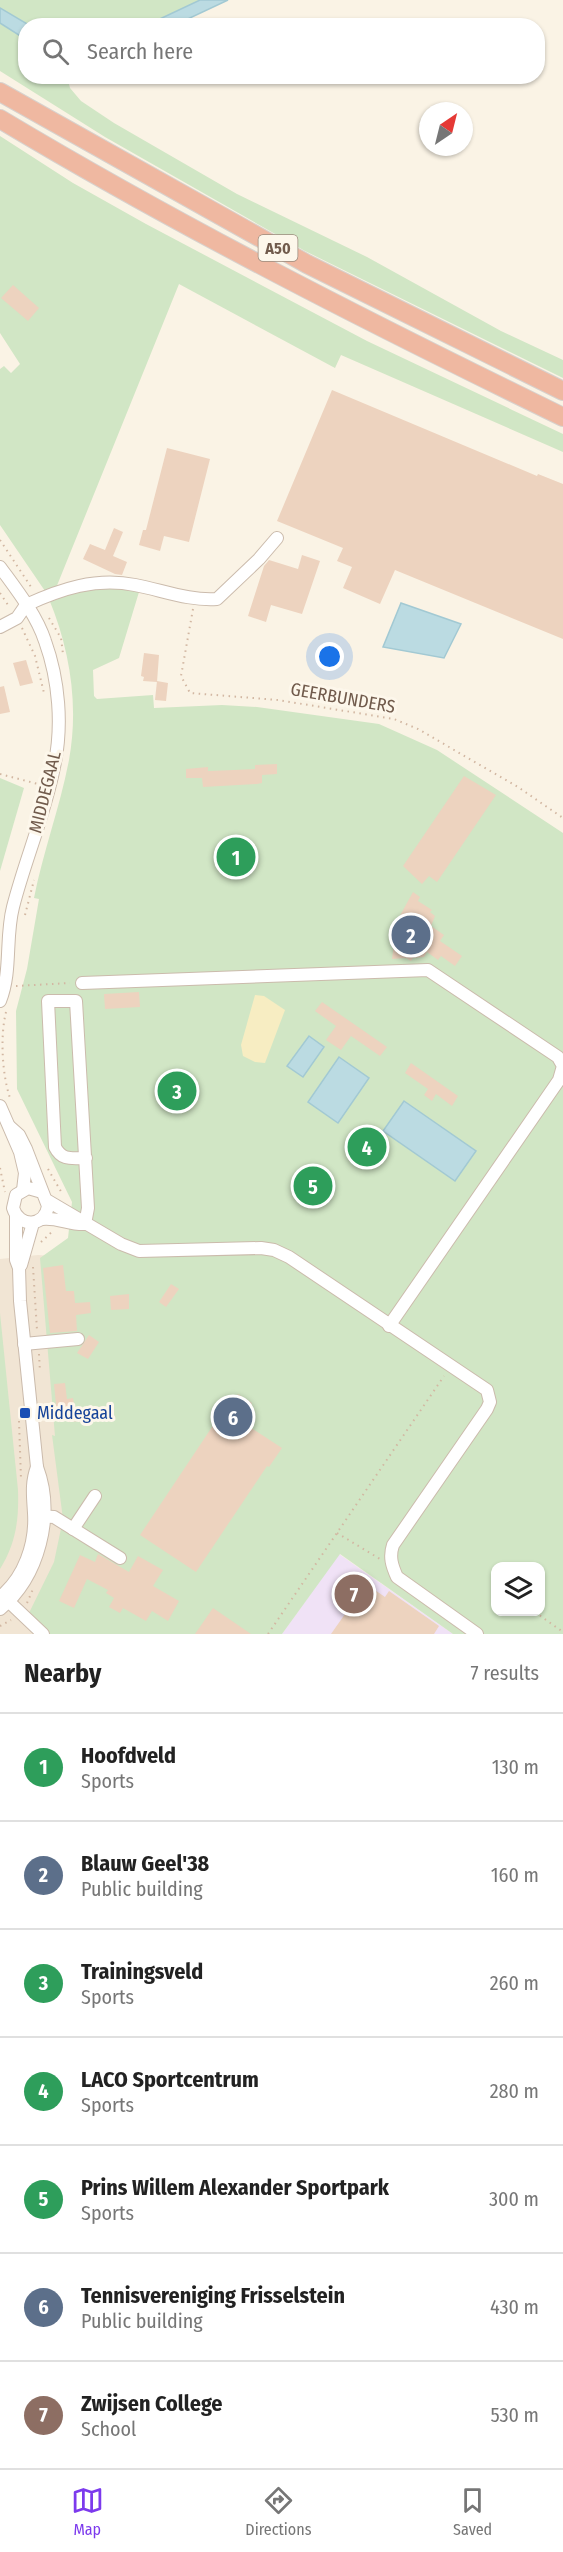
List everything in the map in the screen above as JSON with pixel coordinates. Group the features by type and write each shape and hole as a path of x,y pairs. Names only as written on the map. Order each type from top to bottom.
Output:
{"highway":[{"name":"A50","path":"0,92 307,264 563,392"},
{"name":"A50","path":"0,119 143,201 341,308 563,417"}],"street":[{"path":"0,627 17,618 26,605 92,582 132,584 195,599 217,599 259,559 277,538"},
{"name":"MIDDEGAAL","path":"0,567 26,605 45,639 59,705 58,744 49,787 13,907 3,951 9,957 4,1005"},
{"path":"82,983 428,970 558,1057 563,1066 559,1080 389,1326"},
{"path":"85,1224 88,1209 86,1158 76,1000 48,1000 55,1147 59,1155 66,1158 86,1158"},
{"path":"6,1104 13,1138 20,1152 25,1173 23,1190"},
{"path":"10,1127 19,1135 26,1149 45,1196 48,1211 38,1221 20,1268"},
{"path":"43,1634 3,1601 32,1569 39,1551 42,1480 37,1467 24,1344 20,1268 16,1260 16,1216 13,1203 16,1195 23,1190 33,1188 45,1196 63,1216 85,1224 120,1244 139,1251 261,1248 274,1250 289,1257 486,1390 490,1402 393,1545 390,1554 392,1567 397,1577 477,1634"},
{"path":"16,1216 27,1223 63,1216"},
{"path":"24,1344 78,1339"},
{"path":"74,1528 96,1496"},
{"path":"39,1516 54,1518 74,1528 120,1558"}],"path":[{"path":"0,540 39,599"},
{"path":"0,593 17,618 35,656 44,695"},
{"name":"GEERBUNDERS","path":"195,599 181,676 190,693 278,700 394,718 418,729 518,787 563,818"},
{"path":"0,774 40,784"},
{"path":"12,992 15,976"},
{"path":"14,986 82,983"},
{"path":"4,1005 2,1053 6,1104"},
{"path":"37,1248 63,1216 62,1192 46,1165"},
{"path":"0,1168 6,1198"},
{"path":"33,1262 41,1377"},
{"path":"268,1634 451,1366"},
{"path":"19,1420 21,1484"},
{"path":"337,1533 392,1567"},
{"path":"20,1613 28,1603 36,1584"},
{"path":"542,1616 563,1632"}],"shaded area":[{"path":"38,1255 107,1260 259,1634 0,1634 0,1259"},
{"path":"339,1554 453,1634 282,1634"}],"green space":[{"path":"0,0 200,0 163,18 18,19 0,8"},
{"path":"0,23 18,35 18,82 0,71"},
{"path":"21,84 69,84 81,101 114,123 237,194 367,257 501,331 563,360 563,378 305,251 105,137"},
{"path":"0,136 73,183 146,224 367,341 563,434 563,452 341,355 335,368 179,284 56,588 45,591 0,525 0,369 4,366 11,373 20,364 0,333"},
{"path":"107,586 139,592 119,658 93,670 94,696 97,699 153,695 154,708 222,705 257,707 379,724 437,750 563,833 563,1634 453,1634 340,1554 282,1634 50,1634 29,1613 54,1562 63,1519 52,1435 55,1436 40,1258 68,1238 72,1202 17,1089 16,1011 27,969 39,899 34,898 65,778 72,739 71,678 62,638 49,599 92,587"},
{"path":"0,778 24,788 0,871"},
{"path":"0,1313 18,1501 13,1540 0,1569"}],"sand":[{"path":"255,995 264,996 285,1010 265,1063 255,1062 243,1056 241,1045"}],"water":[{"path":"200,0 228,0 190,18 162,18"},
{"path":"0,8 18,19 18,35 0,23"},
{"path":"401,603 461,624 444,658 383,647"},
{"path":"309,1036 324,1047 303,1077 287,1066"},
{"path":"339,1057 369,1078 338,1123 308,1102"},
{"path":"404,1101 476,1151 455,1181 383,1131"}],"building":[{"path":"13,285 39,308 28,321 1,298"},
{"path":"332,390 537,476 538,474 563,484 563,639 395,570 380,604 343,588 352,567 337,561 343,548 277,521"},
{"path":"167,448 210,459 189,542 164,536 160,551 139,545 143,530 146,530"},
{"path":"114,528 123,532 113,556 127,562 122,575 83,559 90,544 105,550"},
{"path":"302,555 320,561 302,614 271,605 266,622 248,616 264,566 269,560 298,569"},
{"path":"144,653 159,655 157,682 143,681 144,677 141,676"},
{"path":"26,660 33,683 20,686 13,663"},
{"path":"157,681 168,683 166,701 155,700"},
{"path":"4,686 10,712 0,714 0,687"},
{"path":"277,764 277,774 262,775 262,783 257,784 203,787 202,778 186,778 186,769 208,767 208,771 255,769 255,765"},
{"path":"464,776 496,795 437,882 429,876 422,884 403,866"},
{"path":"413,892 420,897 418,901 432,910 430,912 435,916 431,926 444,935 440,941 462,956 455,966 441,956 438,960 427,952 424,957 413,958 411,961 406,958 392,959 397,921"},
{"path":"139,992 140,1007 105,1009 104,994"},
{"path":"322,1002 387,1047 380,1056 351,1036 341,1050 326,1040 336,1026 315,1011"},
{"path":"411,1063 458,1096 452,1106 436,1094 432,1101 424,1095 428,1089 405,1073"},
{"path":"63,1265 66,1291 74,1291 75,1303 90,1302 91,1313 76,1315 77,1331 50,1333 43,1268"},
{"path":"171,1284 179,1289 166,1307 159,1302"},
{"path":"129,1294 129,1309 111,1310 110,1296"},
{"path":"89,1335 99,1342 88,1359 77,1353"},
{"path":"65,1383 67,1399 73,1398 75,1412 90,1410 81,1421 68,1422 67,1414 57,1415 54,1384"},
{"path":"238,1394 252,1403 249,1407 254,1411 245,1424 282,1448 269,1467 267,1466 196,1572 140,1535 218,1418 221,1420"},
{"path":"98,1554 129,1572 138,1556 163,1570 153,1586 179,1601 168,1621 152,1611 146,1621 123,1608 120,1613 109,1607 114,1598 106,1593 108,1590 87,1579 74,1608 59,1601 80,1555 95,1562"},
{"path":"366,1584 385,1597 389,1591 439,1626 434,1634 331,1634"},
{"path":"213,1608 251,1634 195,1634"}],"place":[{"name":"Hoofdveld","path":"236,857"},
{"name":"Blauw Geel'38","path":"411,935"},
{"name":"Trainingsveld","path":"177,1091"},
{"name":"LACO Sportcentrum","path":"367,1147"},
{"name":"Prins Willem Alexander Sportpark","path":"313,1186"},
{"name":"Middegaal","path":"25,1413"},
{"name":"Tennisvereniging Frisselstein","path":"233,1417"},
{"name":"Zwijsen College","path":"354,1594"}]}
